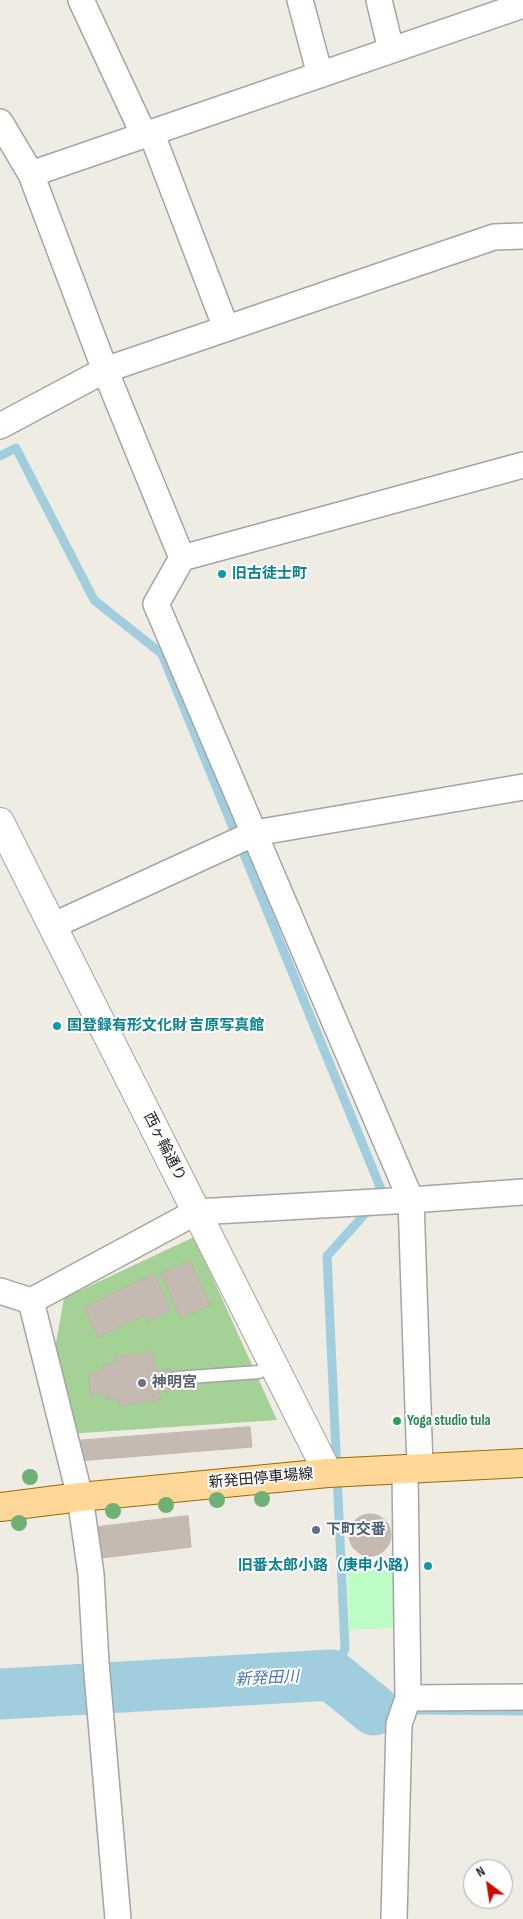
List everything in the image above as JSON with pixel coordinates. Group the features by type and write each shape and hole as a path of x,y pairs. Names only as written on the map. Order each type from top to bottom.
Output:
{"main road":[{"name":"新発田停車場線","path":"0,1507 80,1496 328,1473 523,1463"}],"street":[{"path":"80,0 148,133 226,328"},
{"path":"300,0 320,74"},
{"path":"379,0 391,50"},
{"path":"31,174 523,4"},
{"path":"0,122 31,174 105,370 182,558"},
{"path":"0,426 105,370 494,237 523,236"},
{"path":"394,1919 398,1724 408,1698 412,1469 411,1200 156,604 182,558 523,465"},
{"path":"52,926 254,834 523,788"},
{"name":"西ヶ輪通り","path":"0,822 328,1473"},
{"path":"0,1291 31,1301 196,1212 523,1192"},
{"path":"31,1301 80,1496 91,1574 96,1662 118,1919"},
{"path":"408,1698 523,1697"}],"lane":[{"path":"176,1378 259,1372"}],"green space":[{"path":"194,1237 277,1420 67,1434 53,1360 64,1298"},
{"path":"392,1559 394,1628 349,1630 347,1561"}],"building":[{"path":"190,1261 210,1305 181,1318 161,1274"},
{"path":"154,1274 171,1310 148,1321 145,1315 98,1337 84,1308"},
{"path":"153,1352 156,1370 170,1369 173,1390 159,1392 161,1399 120,1406 118,1398 107,1400 106,1393 91,1395 88,1374 104,1371 103,1365 115,1363 114,1358"},
{"path":"250,1427 252,1447 77,1461 75,1441"},
{"path":"374,1514 382,1517 388,1523 391,1535 388,1547 382,1553 366,1556 358,1553 352,1547 349,1531 352,1523 358,1517"},
{"path":"188,1516 191,1547 93,1559 90,1528"}],"waterway":[{"path":"0,456 16,448 94,600 162,654 383,1194 327,1256 345,1649 331,1675"},
{"name":"新発田川","path":"0,1694 331,1675 374,1710"},
{"name":"新発田川","path":"374,1710 403,1710"},
{"name":"新発田川","path":"416,1710 523,1711"}],"place":[{"name":"旧古徒士町","path":"222,574"},
{"name":"国登録有形文化財 吉原写真館","path":"57,1026"},
{"name":"神明宮","path":"142,1383"},
{"name":"Yoga studio tula","path":"397,1421"},
{"name":"下町交番","path":"316,1530"},
{"name":"旧番太郎小路（庚申小路）","path":"428,1566"}]}
